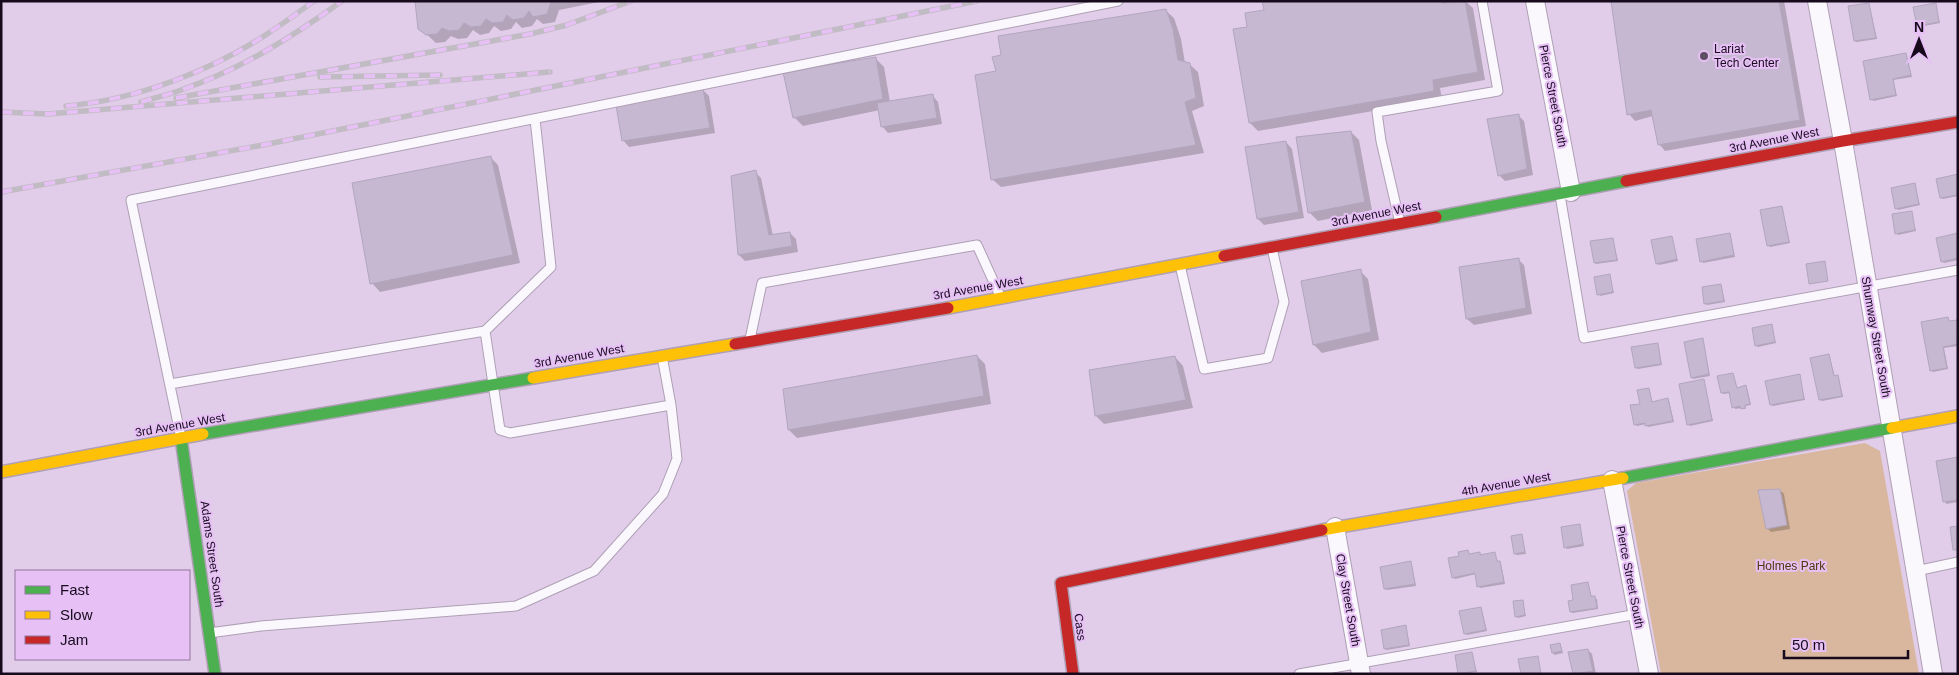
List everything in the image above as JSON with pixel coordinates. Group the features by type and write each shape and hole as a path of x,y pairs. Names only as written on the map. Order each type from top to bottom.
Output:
{"street":[{"name":"Pierce Street South","path":"1535,1 1565,193"},
{"name":"Shumway Street South","path":"1817,1 1843,141 1933,674"},
{"name":"3rd Avenue West","path":"1,472 181,438 1001,298 1843,141 1958,122"},
{"name":"4th Avenue West","path":"1061,583 1335,527 1612,480 1958,416"},
{"name":"Adams Street South","path":"181,438 215,674"},
{"name":"Pierce Street South","path":"1612,480 1649,674"},
{"name":"Clay Street South","path":"1335,527 1360,669"},
{"name":"Cass","path":"1061,583 1073,674"}],"lane":[{"path":"181,438 131,200 1118,1"},
{"path":"1400,224 1381,141 1377,112 1498,91 1482,1"},
{"path":"170,384 485,331 551,267 536,119"},
{"path":"1565,193 1584,338 1958,270"},
{"path":"749,341 762,283 958,248 978,245 1001,298"},
{"path":"1180,265 1204,369 1268,358 1284,302 1272,248"},
{"path":"485,331 500,430 510,433 671,405"},
{"path":"209,634 261,626 516,606 594,571 663,494 677,459 671,405 662,356"},
{"path":"1916,571 1958,562"},
{"path":"1299,674 1360,669 1638,614"}],"green space":[{"name":"Holmes Park","path":"1865,443 1880,451 1919,674 1661,674 1627,491 1636,483"}],"building":[{"path":"415,1 555,1 551,2 547,14 533,17 529,11 524,18 513,20 507,15 503,22 492,23 486,19 481,26 471,27 464,23 459,30 449,31 442,28 437,34 426,35 418,29"},
{"path":"1262,1 1442,1 1442,3 1465,1 1478,72 1433,80 1434,91 1249,123 1233,29 1247,27 1245,13 1264,10"},
{"name":"Lariat Tech Center","path":"1611,1 1779,1 1800,120 1658,145 1651,110 1627,115"},
{"path":"1869,3 1876,38 1854,41 1848,6"},
{"path":"1936,3 1939,22 1917,26 1913,7"},
{"path":"1166,9 1173,29 1178,60 1190,63 1196,98 1185,102 1196,145 991,180 975,75 996,71 992,57 1001,55 998,36"},
{"path":"1906,53 1911,75 1893,79 1896,95 1870,100 1863,61"},
{"path":"876,57 883,99 793,118 783,72"},
{"path":"703,89 710,128 622,141 616,105"},
{"path":"933,94 937,118 881,127 877,103"},
{"path":"1519,114 1527,169 1498,176 1487,119"},
{"path":"1351,131 1365,202 1308,213 1296,137"},
{"path":"1286,141 1299,212 1257,219 1245,147"},
{"path":"491,156 513,255 370,284 352,183"},
{"path":"756,170 769,235 790,232 792,246 738,255 731,176"},
{"path":"1958,174 1958,195 1940,198 1936,179"},
{"path":"1915,183 1919,204 1895,209 1891,188"},
{"path":"1782,206 1789,242 1767,246 1760,210"},
{"path":"1912,211 1915,230 1895,234 1892,214"},
{"path":"1730,233 1734,255 1700,262 1696,239"},
{"path":"1958,233 1958,258 1941,262 1936,238"},
{"path":"1672,236 1677,259 1656,264 1651,240"},
{"path":"1613,238 1617,260 1594,263 1590,241"},
{"path":"1519,258 1526,308 1466,319 1459,267"},
{"path":"1825,261 1828,281 1809,284 1806,264"},
{"path":"1361,269 1371,332 1313,345 1301,281"},
{"path":"1610,274 1613,292 1597,295 1594,277"},
{"path":"1721,284 1724,301 1704,304 1702,287"},
{"path":"1948,317 1949,321 1958,320 1958,344 1943,347 1947,368 1930,371 1921,322"},
{"path":"1772,324 1775,342 1755,346 1752,328"},
{"path":"1703,338 1709,374 1691,378 1684,342"},
{"path":"1658,343 1661,364 1635,368 1631,347"},
{"path":"1829,354 1834,376 1838,375 1842,396 1819,400 1810,358"},
{"path":"977,355 984,396 788,430 783,389"},
{"path":"1175,356 1186,400 1095,416 1089,370"},
{"path":"1733,373 1737,388 1746,385 1750,404 1745,405 1745,408 1741,409 1740,406 1732,408 1729,392 1721,393 1717,376"},
{"path":"1800,374 1804,399 1770,405 1765,381"},
{"path":"1704,379 1712,420 1687,425 1679,384"},
{"path":"1649,388 1652,402 1668,398 1673,421 1645,426 1645,423 1634,425 1630,405 1640,404 1637,390"},
{"path":"1958,457 1958,500 1943,502 1936,461"},
{"path":"1780,489 1787,525 1766,529 1758,490"},
{"path":"1580,524 1583,544 1564,548 1561,527"},
{"path":"1958,526 1958,550 1953,550 1950,527"},
{"path":"1522,534 1525,552 1514,554 1511,536"},
{"path":"1468,550 1469,554 1480,552 1480,555 1495,552 1497,561 1500,561 1504,582 1477,587 1475,573 1452,578 1448,558 1459,556 1458,552"},
{"path":"1411,561 1415,584 1384,589 1380,567"},
{"path":"1588,582 1591,596 1595,596 1597,608 1570,612 1568,601 1573,600 1571,585"},
{"path":"1523,600 1525,615 1515,617 1513,601"},
{"path":"1481,607 1486,630 1464,634 1459,611"},
{"path":"1406,625 1409,645 1384,649 1381,630"},
{"path":"1560,643 1562,651 1552,653 1550,645"},
{"path":"1588,649 1593,671 1573,674 1568,652"},
{"path":"1472,652 1476,671 1458,674 1455,655"},
{"path":"1538,656 1541,674 1521,674 1518,659"}],"railway":[{"path":"66,106 93,103 147,90 200,70 250,45 314,1"},
{"path":"141,102 203,82 245,63 285,40 342,1"},
{"path":"176,98 530,34 567,25 631,1"},
{"path":"1,192 263,145 977,1"},
{"path":"1,112 48,114 550,72"},
{"path":"320,77 440,75"}],"traffic: fast":[{"path":"1436,217 1626,181"},
{"path":"203,434 533,378"},
{"path":"1623,478 1892,428"},
{"path":"181,438 215,674"}],"traffic: slow":[{"path":"948,308 1224,256"},
{"path":"533,378 735,344"},
{"path":"1892,428 1958,416"},
{"path":"1,472 203,434"},
{"path":"1322,530 1623,478"}],"traffic: jam":[{"path":"1626,181 1958,122"},
{"path":"1224,256 1436,217"},
{"path":"735,344 948,308"},
{"path":"1073,674 1061,583 1322,530"}],"place":[{"name":"Lariat Tech Center","path":"1704,56"}]}
